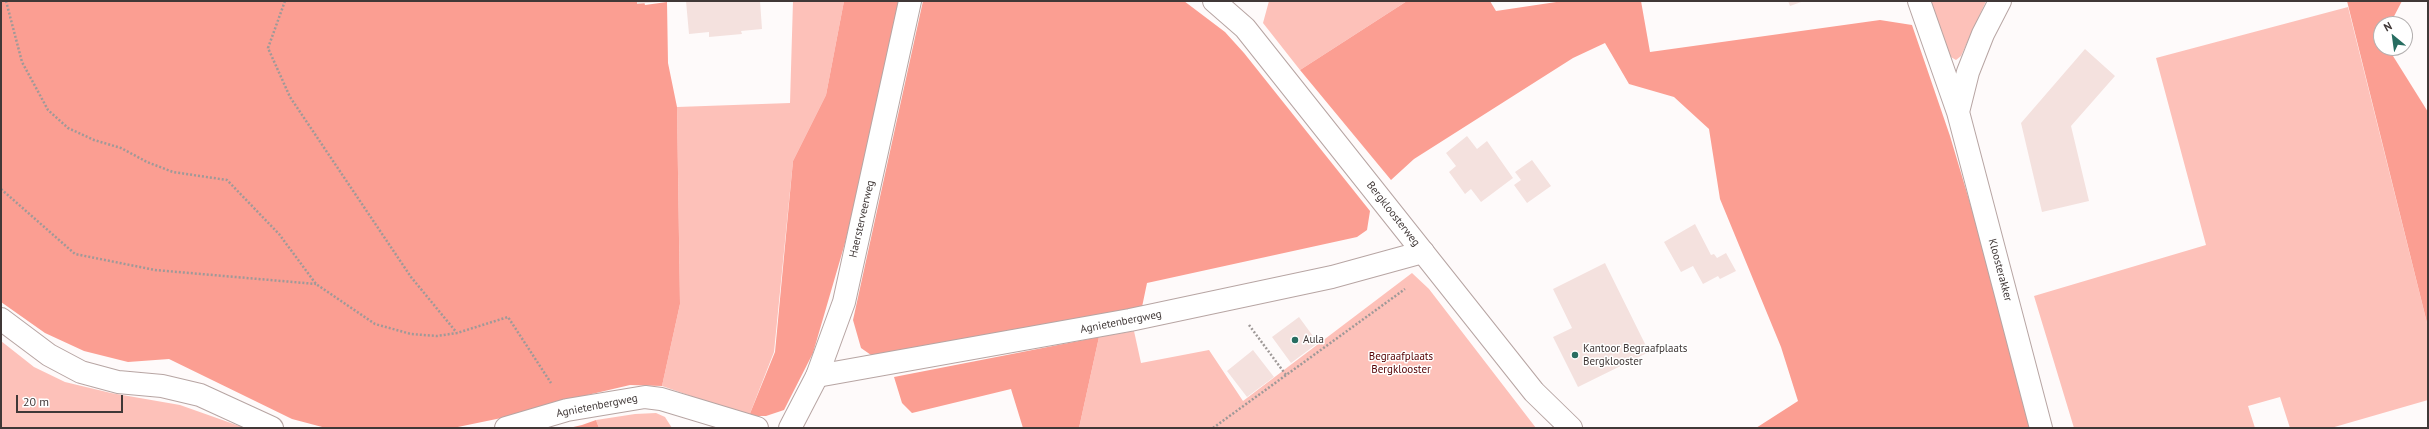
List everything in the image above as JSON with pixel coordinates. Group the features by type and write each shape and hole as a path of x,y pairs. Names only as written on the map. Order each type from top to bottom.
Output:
{"street":[{"name":"Haersterveerweg","path":"790,428 817,376 844,302 910,1"},
{"name":"Bergkloosterweg","path":"1214,1 1250,34 1534,392 1571,428"},
{"name":"Kloosterakker","path":"1919,1 1958,112 2041,428"},
{"name":"Kloosterakker","path":"1958,112 1968,72 1983,34 2000,1"},
{"name":"Agnietenbergweg","path":"817,376 979,349 1130,320 1332,277 1423,252"},
{"path":"1,319 49,356 80,372 118,382 162,386 200,395 272,428"},
{"name":"Agnietenbergweg","path":"506,428 567,410 646,397 661,399 757,428"}],"path":[{"path":"6,1 22,62 48,110 68,128 94,140 122,148 147,162 173,172 227,180 279,234 316,284 375,324 411,334 437,336 457,333 508,317 567,410"},
{"path":"285,1 268,48 290,97 411,277 457,333"},
{"path":"1,189 75,254 155,270 316,284"},
{"path":"1213,428 1407,288 1412,288"},
{"path":"1242,297 1249,324 1286,375"}],"green space":[{"path":"793,1 844,1 826,95 793,161 774,352 749,416 662,386 680,304 677,107 790,103"},
{"path":"1269,1 1407,1 1300,70 1263,23"},
{"path":"1929,1 1986,1 1961,56 1956,60 1949,56"},
{"path":"2348,7 2428,327 2428,400 2331,428 2290,428 2280,397 2248,406 2255,428 2074,428 2034,296 2206,245 2156,58"},
{"name":"Begraafplaats Bergklooster","path":"1412,273 1429,289 1536,428 1079,428 1099,337 1134,331 1141,363 1209,350 1243,401"},
{"path":"1,341 34,367 65,382 111,393 180,405 245,428 1,428"},
{"path":"656,413 665,417 672,428 599,428 596,420 635,414"}],"shaded area":[{"path":"1,1 644,1 645,5 667,2 668,63 677,107 680,304 662,386 630,385 579,397 511,416 453,428 326,428 292,419 169,359 128,362 84,351 45,333 1,302"},
{"path":"844,1 899,1 876,117 845,243 813,353 784,410 766,416 749,416 775,352 793,161 826,95"},
{"path":"923,1 1184,1 1225,32 1244,53 1370,211 1367,230 1357,237 1147,283 1142,307 871,355 861,348 853,320"},
{"path":"1407,1 1490,1 1496,11 1563,1 1641,1 1650,52 1880,20 1912,25 1950,136 2037,428 1756,428 1798,401 1781,347 1720,199 1709,129 1674,97 1629,84 1605,43 1573,58 1414,159 1391,180 1300,70"},
{"path":"2347,1 2402,1 2394,16 2373,16 2373,56 2393,56 2428,112 2428,327"},
{"path":"1099,337 1079,428 1023,428 1011,389 912,413 902,403 894,377"},
{"path":"596,420 599,428 569,428 582,425"}],"building":[{"path":"637,1 658,1 658,2 637,4"},
{"path":"686,1 760,1 762,29 741,31 742,34 709,37 709,32 689,34"},
{"path":"1788,1 1804,1 1790,6"},
{"path":"2085,49 2115,76 2071,126 2089,201 2042,212 2021,123"},
{"path":"1467,136 1477,149 1487,141 1513,178 1481,202 1471,189 1465,194 1449,172 1456,166 1446,153"},
{"path":"1532,160 1551,186 1527,203 1514,185 1521,180 1515,172"},
{"path":"1695,224 1711,255 1714,254 1717,258 1726,253 1736,271 1720,279 1718,276 1703,284 1693,266 1681,272 1664,242"},
{"path":"1605,263 1649,352 1578,387 1553,337 1572,328 1553,289"},
{"name":"Aula","path":"1299,317 1318,343 1291,363 1272,337"},
{"path":"1253,350 1274,377 1247,397 1227,371"}],"place":[{"name":"Aula","path":"1295,340"},
{"name":"Kantoor Begraafplaats Bergklooster","path":"1575,355"}]}
